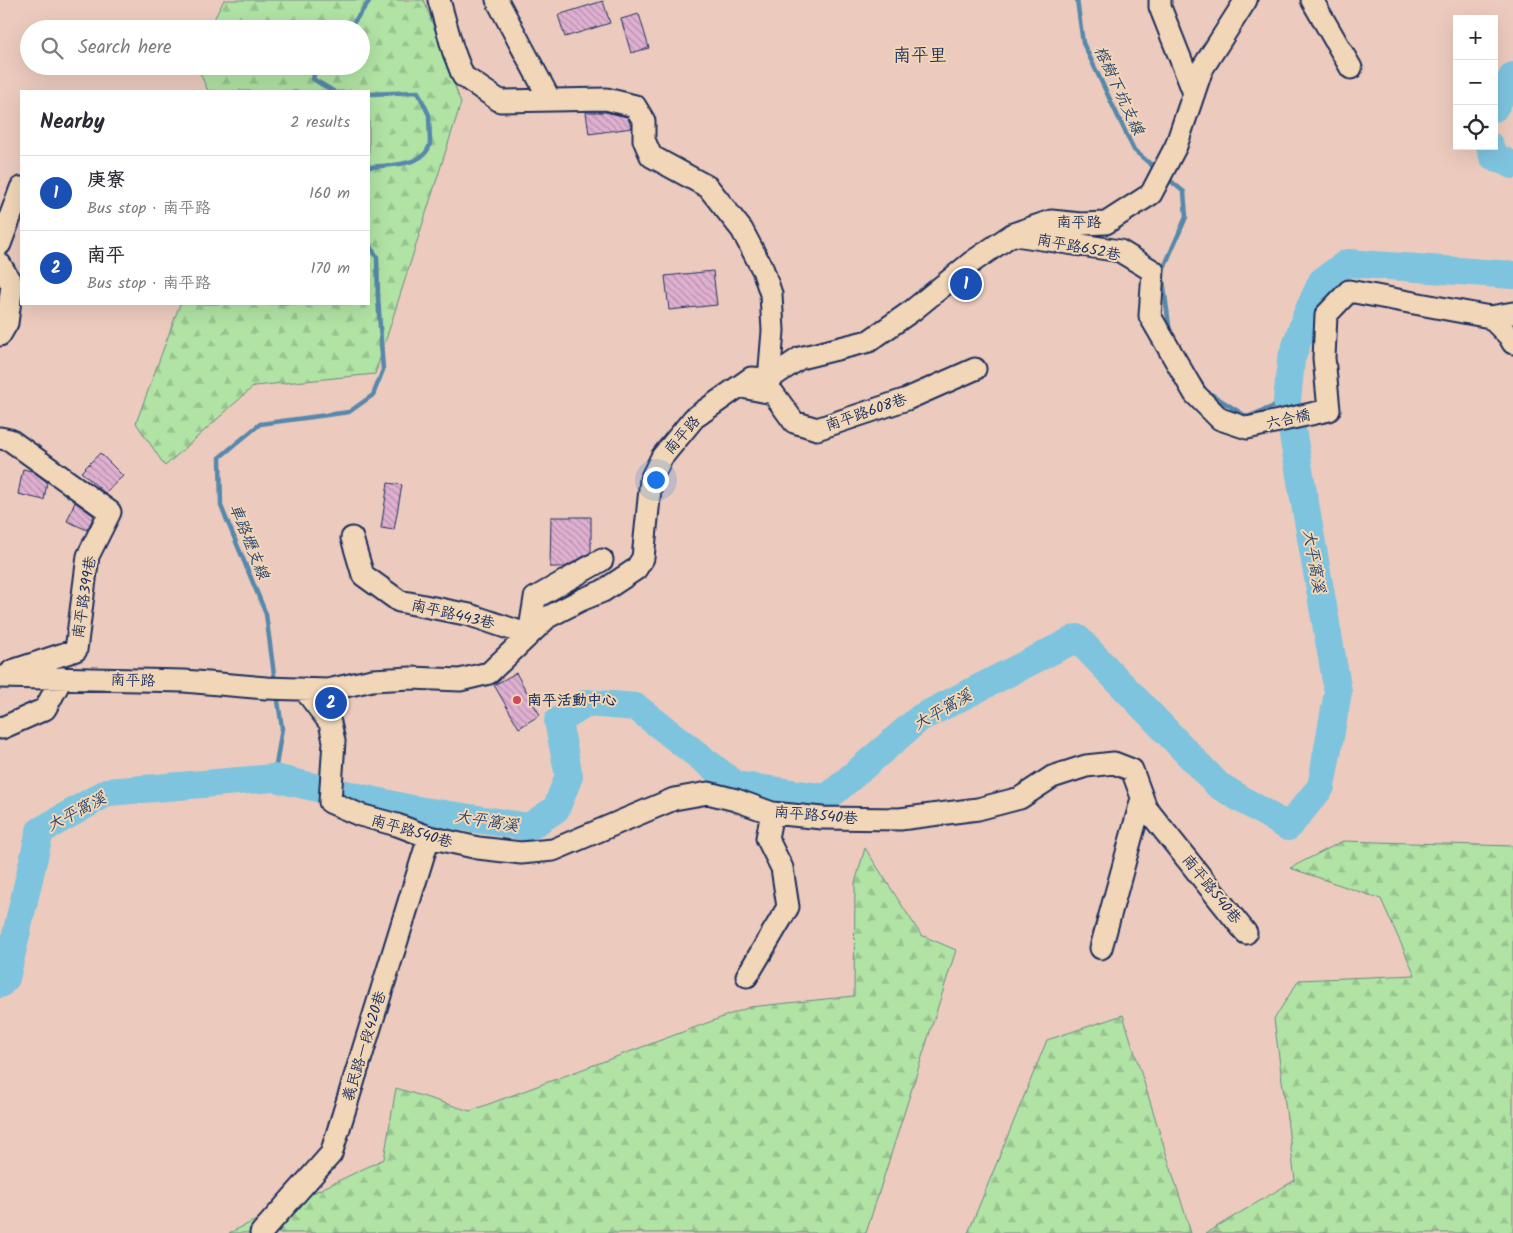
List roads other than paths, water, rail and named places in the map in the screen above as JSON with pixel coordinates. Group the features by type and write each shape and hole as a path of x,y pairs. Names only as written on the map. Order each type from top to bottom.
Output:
{"street":[{"path":"439,0 452,50 463,76 500,101 606,99 635,106 644,121 644,140 652,156 708,187 742,230 764,270 770,294 773,332 769,379"},
{"path":"497,0 550,100"},
{"path":"1160,0 1160,7 1194,94"},
{"path":"1194,94 1202,70 1246,0"},
{"path":"1312,0 1351,68"},
{"name":"南平路","path":"0,676 184,682 328,690 372,680 411,678 460,680 489,673 548,617 603,591 636,569 643,558 652,479 662,457 694,418 751,378 769,379 800,358 869,342 913,310 972,262 1013,234 1051,221 1081,224 1106,223 1151,194 1176,146 1194,94"},
{"path":"0,244 20,191"},
{"name":"南平路652巷","path":"1013,234 1120,251 1153,271 1150,316 1169,353 1195,394 1220,418 1247,428"},
{"path":"0,264 12,284 7,324 0,335"},
{"name":"六合橋","path":"1247,428 1329,410 1324,358 1326,315 1349,290 1490,317"},
{"path":"1490,317 1513,313"},
{"path":"1490,317 1509,336 1513,344"},
{"name":"南平路608巷","path":"739,387 773,393 794,422 818,429 907,399 975,369"},
{"name":"南平路399巷","path":"0,438 10,440 110,512 88,556 76,650 0,676"},
{"name":"南平路443巷","path":"352,538 363,575 399,601 470,615 530,635"},
{"path":"530,635 535,598 602,560"},
{"path":"2,728 45,709 62,678"},
{"name":"南平路540巷","path":"304,689 330,723 334,741 334,769 330,802 360,815 397,825 429,837 478,848 521,853 553,850 674,799 708,793 736,800 772,813 822,818 900,820 978,809 1020,798 1052,777 1086,766 1114,763 1132,770 1146,808 1246,933"},
{"path":"1101,948 1142,798"},
{"path":"747,976 788,906 782,868 767,838 772,813"},
{"name":"義民路一段420巷","path":"260,1233 331,1154 429,837"}],"waterway":[{"name":"車路壢支線","path":"356,20 370,0"},
{"name":"榕樹下坑支線","path":"1077,0 1083,43 1134,150 1156,169"},
{"name":"車路壢支線","path":"314,75 313,79 331,90"},
{"name":"大平窩溪","path":"1496,105 1513,76"},
{"name":"車路壢支線","path":"370,94 418,92 429,115 430,143 427,151 414,161 370,167"},
{"name":"大平窩溪","path":"1491,150 1493,156 1513,165"},
{"name":"榕樹下坑支線","path":"1166,177 1184,192 1186,217 1162,272 1170,333"},
{"name":"車路壢支線","path":"275,682 266,614 221,506 220,457 260,424 349,412 373,395 383,370 377,257 370,246"},
{"name":"大平窩溪","path":"0,984 6,978 40,831 108,792 274,778 411,809 529,827 556,809 569,776 558,721 587,703 636,707 736,785 827,798 920,718 1077,638 1218,785 1288,827 1321,787 1338,692 1287,401 1291,360 1307,314 1322,281 1347,263 1513,275"},
{"name":"榕樹下坑支線","path":"1199,380 1206,391 1247,417 1287,401"},
{"name":"車路壢支線","path":"274,778 282,728 277,694"}],"place":[{"name":"庚寮","path":"966,284"},
{"name":"南平活動中心","path":"517,700"},
{"name":"南平","path":"331,703"}],"district":[{"name":"南平里","path":"920,55"}]}
